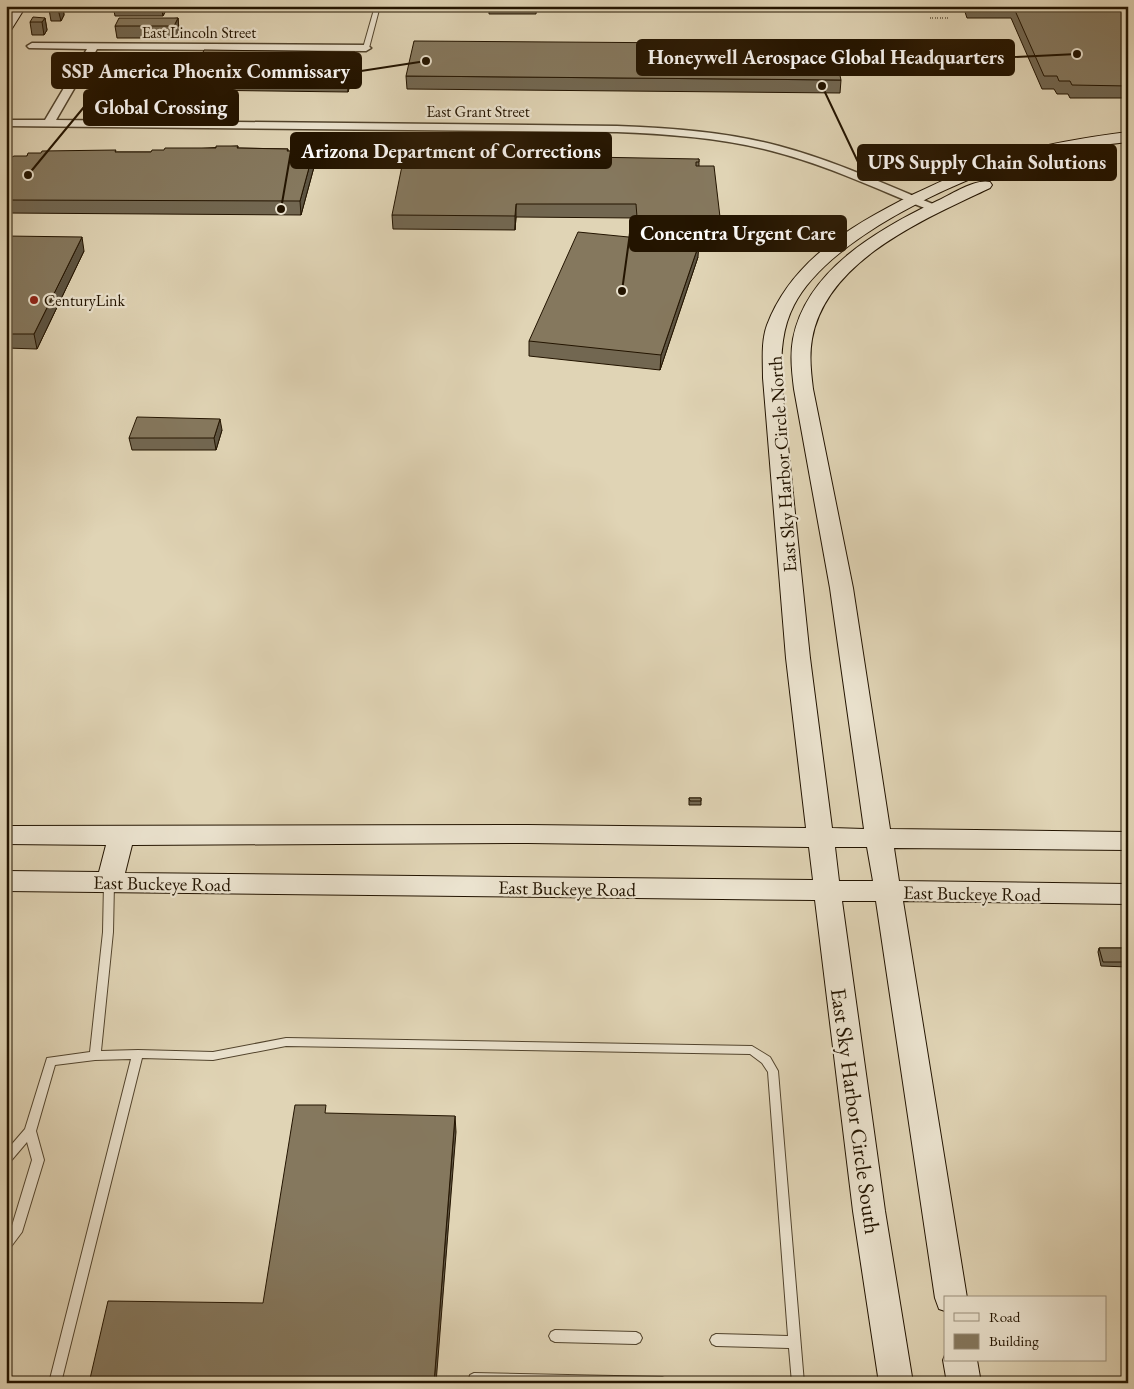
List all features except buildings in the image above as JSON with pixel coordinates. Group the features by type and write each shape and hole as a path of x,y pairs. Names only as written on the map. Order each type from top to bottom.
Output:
{"street":[{"name":"East Lincoln Street","path":"32,46 366,48"},
{"path":"49,123 94,46"},
{"name":"East Grant Street","path":"6,123 617,129 678,132 719,137 809,158 936,209"},
{"name":"East Sky Harbor Circle North","path":"821,838 791,585 772,378 773,343 776,327 789,298 813,266 840,242 859,230 915,200 993,165 1059,147 1128,137"},
{"path":"1017,172 1025,164 1053,153 1059,147"},
{"name":"East Sky Harbor Circle North","path":"879,838 848,626 804,384 802,368 803,338 819,299 828,286 847,264 874,244 936,209 984,185 1017,172 1061,160 1128,148"},
{"path":"6,835 528,834 1128,841"},
{"path":"110,882 121,836"},
{"name":"East Sky Harbor Circle South","path":"821,838 869,1212 896,1383"},
{"path":"879,838 951,1296"},
{"name":"East Buckeye Road","path":"6,881 1128,894"},
{"path":"960,1362 964,1383"}],"lane":[{"path":"366,48 378,6"},
{"path":"95,1056 108,932 110,882"},
{"path":"6,1159 30,1131 51,1061 138,1054 213,1056 286,1042 752,1050 766,1060 772,1071 798,1383"},
{"path":"54,1383 138,1054"},
{"path":"6,1244 16,1232 38,1160 30,1131"},
{"path":"555,1336 636,1338"},
{"path":"716,1340 795,1342"},
{"path":"474,1383 474,1378 662,1383"}],"path":[{"path":"930,18 950,18"}],"place":[{"name":"Honeywell Aerospace Global Headquarters","path":"1077,54"},
{"name":"SSP America Phoenix Commissary","path":"426,61"},
{"name":"UPS Supply Chain Solutions","path":"822,86"},
{"name":"Global Crossing","path":"28,175"},
{"name":"Arizona Department of Corrections","path":"281,209"},
{"name":"Concentra Urgent Care","path":"622,291"},
{"name":"CenturyLink","path":"34,300"}]}
